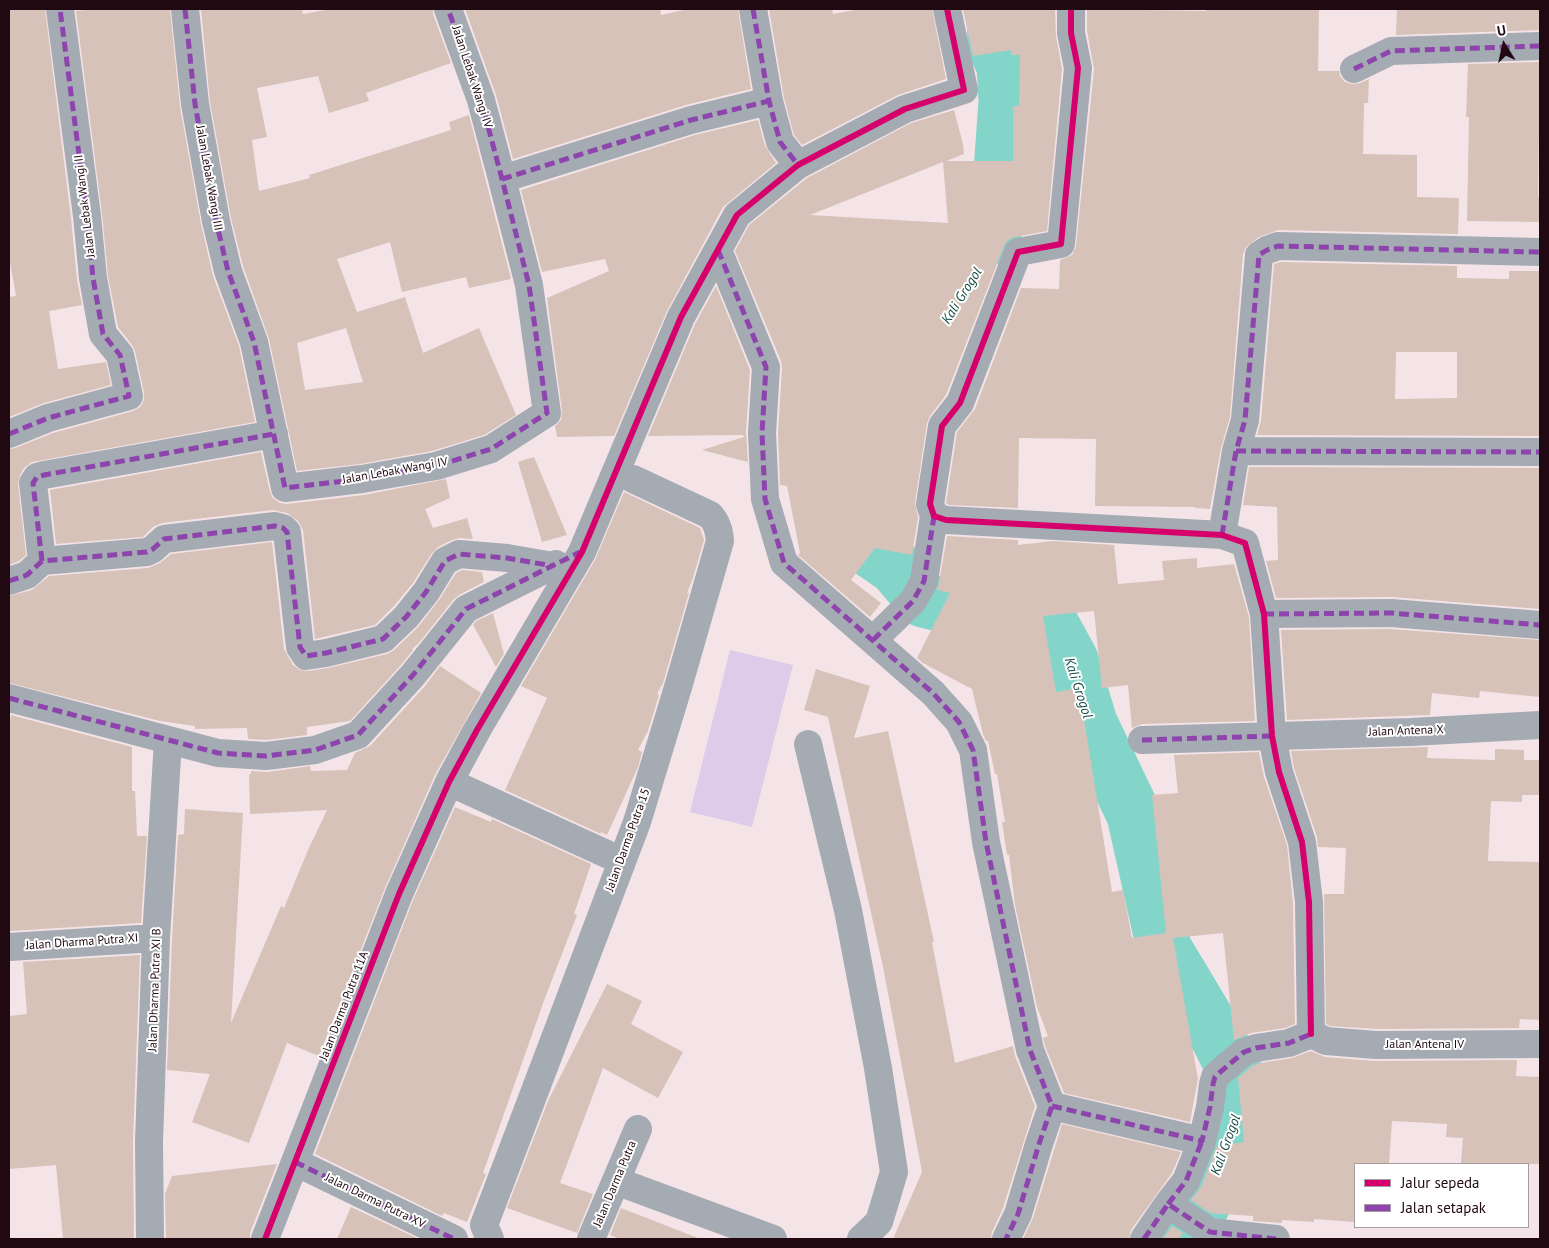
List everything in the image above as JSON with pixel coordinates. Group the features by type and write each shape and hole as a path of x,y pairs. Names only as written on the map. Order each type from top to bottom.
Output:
{"street":[{"name":"Jalan Lebak Wangi II","path":"9,434 48,418 129,396 120,355 103,334 93,278 87,216 60,9"},
{"name":"Jalan Lebak Wangi III","path":"184,9 195,104 216,221 228,271 254,342 274,434"},
{"name":"Jalan Lebak Wangi IV","path":"274,434 285,488 362,479 436,466 491,449 547,413 529,285 480,100 448,9"},
{"path":"753,9 769,101 780,142 798,165"},
{"name":"Jalan Darma Putra 11A","path":"265,1239 399,894 449,782 477,730 582,552 681,317 718,250 737,216 798,165 905,110 964,90 947,9"},
{"path":"873,640 919,591 934,516 930,504 942,426 960,403 1018,252 1061,244 1078,68 1071,32 1071,9"},
{"path":"1354,69 1391,51 1540,46"},
{"path":"502,179 691,120 769,101"},
{"path":"1222,535 1236,451 1245,420 1260,255 1278,246 1540,252"},
{"path":"718,250 766,366 762,433 765,499 784,563 933,693 959,722 973,750 986,842 1030,1050 1052,1106 1018,1214 1006,1239"},
{"path":"42,561 33,483 37,477 44,474 274,434"},
{"path":"1236,451 1540,452"},
{"name":"Jalan Darma Putra 15","path":"490,1239 484,1225 636,822 674,702 720,541 719,530 710,514 633,479"},
{"path":"934,516 946,520 1222,535 1245,543 1264,614 1272,736 1279,772 1302,842 1309,902 1311,1034 1289,1043 1256,1048 1244,1052 1215,1077 1212,1084 1210,1107 1202,1141 1186,1180 1191,1219"},
{"path":"9,582 27,575 42,561 147,552 164,539 275,526 283,528 287,532 300,647 306,656 384,639 406,617 426,592 444,561 459,554 507,558 553,566"},
{"path":"9,698 218,753 266,756 315,750 358,735 413,675 466,610 582,552"},
{"path":"1264,614 1391,614 1540,625"},
{"name":"Jalan Antena X","path":"1142,740 1410,732 1540,725"},
{"name":"Jalan Dharma Putra XI B","path":"150,1239 149,1142 156,938 168,740"},
{"path":"808,744 850,919 878,1068 894,1172 879,1222 862,1239"},
{"path":"449,782 622,861"},
{"name":"Jalan Dharma Putra XI","path":"9,947 156,938"},
{"name":"Jalan Antena IV","path":"1311,1034 1326,1041 1376,1045 1540,1044"},
{"path":"1052,1106 1202,1141"},
{"name":"Jalan Darma Putra","path":"591,1239 638,1129"},
{"name":"Jalan Darma Putra XV","path":"296,1162 454,1239"},
{"path":"616,1181 773,1239"},
{"path":"1144,1239 1191,1219 1276,1239"}],"shaded area":[{"path":"730,650 793,665 752,827 690,812"}],"building":[{"path":"9,9 45,9 77,280 82,305 49,311 58,369 106,362 111,385 44,403 9,417 9,297 16,296 9,257"},
{"path":"94,9 170,9 180,107 201,224 213,276 239,346 255,422 32,462 24,468 18,484 26,555 19,561 9,565 9,449 53,433 133,411 140,407 144,400 135,351 118,327 108,276 76,11"},
{"path":"201,9 302,9 303,14 331,9 433,9 433,14 451,63 366,93 369,101 329,113 318,76 257,88 267,137 252,140 259,191 310,178 309,175 451,130 449,122 469,115 511,279 469,288 466,277 402,292 390,242 337,259 357,312 405,297 423,353 479,328 516,415 484,435 432,451 360,464 297,471 269,339 243,266 231,218 210,102","holes":["346,328 363,382 305,390 297,343"]},
{"path":"465,9 660,9 661,15 688,9 738,9 751,89 686,105 513,159 496,95"},
{"path":"769,9 832,9 833,14 861,9 932,9 946,79 898,95 802,145 794,135 784,98"},
{"path":"963,9 1055,9 1056,36 1062,69 1047,231 1015,237 1008,240 1004,246 946,395 927,423 915,502 918,517 912,555 875,548 851,580 881,603 870,617 798,555 800,553 787,486 780,485 778,433 781,361 735,251 749,225 807,178 911,123 954,110 964,154 946,161 1013,161 1013,106 1019,106 1020,55 1011,55 1011,50 973,56","holes":["943,162 948,223 810,215"]},
{"path":"1087,9 1206,11 1211,9 1319,9 1318,71 1339,71 1340,76 1345,82 1352,84 1369,79 1368,103 1364,103 1363,154 1417,155 1417,197 1459,198 1458,234 1278,230 1259,237 1246,247 1243,254 1230,417 1221,448 1210,509 1195,507 1095,506 1096,439 1019,438 1018,508 949,505 946,503 957,432 975,409 1021,288 1059,289 1060,260 1072,255 1076,246 1094,69 1087,31"},
{"path":"1397,9 1540,9 1540,30 1396,35"},
{"path":"1540,62 1538,197 1540,197 1540,222 1467,221 1469,117 1466,117 1468,64"},
{"path":"758,120 765,146 776,163 723,207 667,311 614,436 557,437 555,426 561,420 562,411 547,298 609,271 605,259 542,272 521,190 695,135"},
{"path":"1281,262 1457,266 1457,278 1509,279 1509,271 1540,271 1540,436 1257,435 1261,421 1274,264","holes":["1396,352 1457,352 1457,398 1395,399"]},
{"path":"716,286 750,370 746,432 748,462 702,450 744,437 743,435 648,436 695,324"},
{"path":"261,452 270,492 273,498 280,503 287,504 364,495 446,479 450,498 425,509 433,528 467,518 473,539 460,538 438,547 432,553 413,583 375,625 315,639 303,530 298,521 287,513 273,510 162,523 153,527 143,537 56,544 50,490"},
{"path":"534,457 567,535 542,542 518,462"},
{"path":"1249,467 1540,468 1540,609 1392,597 1276,598 1266,561 1278,560 1277,507 1243,505"},
{"path":"624,492 700,528 704,540 687,593 689,593 663,683 657,694 659,695 648,731 638,750 642,752 638,767 607,835 601,832 601,834 505,790 547,698 521,686 595,560"},
{"path":"947,536 1018,540 1018,545 1053,541 1114,545 1118,584 1164,580 1162,561 1197,558 1197,568 1234,564 1249,617 1255,721 1142,724 1132,728 1128,685 1102,688 1094,611 1043,616 1056,692 1079,688 1112,892 1123,890 1132,938 1166,933 1152,795 1178,793 1174,755 1259,752 1264,777 1287,845 1293,903 1295,1024 1285,1028 1251,1033 1234,1040 1223,933 1173,938 1198,1079 1190,1122 1064,1093 1043,1038 1048,1036 1037,1007 1015,905 1009,855 1007,855 1002,822 1005,822 997,774 995,774 988,741 986,741 983,734 972,689 917,658 950,593 937,590"},
{"path":"272,542 284,649 293,665 300,670 308,671 328,668 387,654 394,650 418,627 439,600 456,573 462,570 482,572 484,582 454,599 401,665 350,721 307,727 307,735 266,740 248,739 247,728 195,729 195,726 160,721 9,683 9,596 32,590 49,576 148,568 160,563 171,554"},
{"path":"493,613 504,654 496,667 473,625 476,621"},
{"path":"1390,629 1540,640 1540,697 1480,691 1479,698 1432,693 1430,715 1287,720 1281,630"},
{"path":"440,666 481,693 435,775 385,888 319,1056 287,1043 249,1143 192,1122 210,1074 167,1070 178,835 184,834 185,809 243,813 231,1023 281,906 284,908 327,810 250,814 249,774 251,774 251,771 268,772 310,766 311,771 347,770 355,753 370,746 425,686"},
{"path":"816,669 870,686 854,738 888,731 934,942 932,942 955,1063 1013,1046 1015,1056 1035,1106 1003,1208 992,1232 991,1239 893,1239 922,1172 883,967 828,717 804,710"},
{"path":"11,715 132,747 132,791 135,791 137,836 147,836 141,923 9,931 9,727"},
{"path":"1428,747 1427,758 1495,760 1495,749 1524,750 1524,760 1540,760 1540,795 1522,795 1522,802 1491,801 1488,861 1540,862 1540,1020 1520,1019 1519,1028 1377,1029 1330,1026 1326,1024 1324,894 1344,894 1346,848 1318,847 1317,837 1294,768 1291,751"},
{"path":"455,807 491,822 492,819 591,864 574,914 577,915 545,998 483,1173 486,1174 467,1222 444,1213 442,1216 315,1154 413,900"},
{"path":"140,955 133,1141 134,1239 63,1239 56,1165 9,1169 9,1016 27,1014 23,962"},
{"path":"607,984 642,1001 631,1024 683,1052 658,1098 603,1068 560,1183 593,1194 577,1233 507,1208 548,1101"},
{"path":"1311,1051 1325,1057 1375,1061 1517,1060 1516,1076 1540,1077 1540,1164 1461,1163 1463,1138 1446,1137 1447,1124 1392,1121 1389,1163 1354,1163 1354,1222 1314,1219 1314,1222 1282,1220 1282,1223 1253,1221 1253,1216 1210,1213 1191,1200 1201,1187 1217,1146 1244,1142 1238,1078 1252,1066 1260,1063 1292,1058"},
{"path":"1062,1124 1181,1152 1172,1173 1131,1230 1129,1239 1023,1239 1033,1218"},
{"path":"277,1164 250,1233 250,1239 166,1239 165,1194 172,1176"},
{"path":"351,1207 419,1239 337,1239"},
{"path":"621,1208 698,1239 620,1239 610,1235"},
{"path":"1172,1226 1183,1233 1179,1239 1163,1239"}],"waterway":[{"name":"Kali Grogol","path":"993,237 999,213 1006,101 1004,66 995,46 994,9"},
{"name":"Kali Grogol","path":"859,484 856,497 855,532 860,543 895,567 923,600 965,610 1024,603 1048,618 1071,660 1090,723 1134,815 1164,948 1218,1038 1238,1078 1239,1117 1207,1197 1184,1239"}],"marked path":[{"path":"9,434 48,418 129,396 120,355 103,334 93,278 87,216 60,9"},
{"path":"185,9 195,104 216,221 228,271 254,342 285,488 362,479 436,466 491,449 547,413 529,285 481,100 448,9"},
{"path":"753,9 769,101 780,142 798,165"},
{"path":"1354,69 1391,51 1540,46"},
{"path":"502,179 691,120 769,101"},
{"path":"1222,535 1236,451 1245,420 1259,255 1278,246 1540,252"},
{"path":"718,250 766,367 762,433 765,499 784,563 933,693 959,722 973,750 986,842 1030,1050 1052,1106 1018,1214 1006,1239"},
{"path":"42,561 33,483 37,477 274,434"},
{"path":"1236,451 1540,452"},
{"path":"873,640 913,601 924,581 934,516"},
{"path":"9,581 27,575 42,561 147,552 164,539 275,526 283,528 287,532 300,647 306,656 383,639 406,617 426,592 445,561 459,554 507,558 553,566"},
{"path":"9,698 218,753 266,756 315,750 358,735 413,675 466,609 580,552"},
{"path":"1264,614 1391,613 1540,625"},
{"path":"1142,740 1272,736 1272,733"},
{"path":"1052,1106 1202,1141 1213,1084 1215,1077 1219,1073 1244,1052 1256,1048 1289,1043 1311,1034"},
{"path":"1168,1204 1186,1181 1202,1141"},
{"path":"295,1162 454,1239"},
{"path":"1144,1239 1168,1204 1210,1232 1276,1239"}],"cycle path":[{"path":"265,1239 399,894 449,782 477,730 582,552 681,317 737,215 798,165 905,109 964,90 947,9"},
{"path":"1071,9 1071,33 1078,68 1061,244 1018,252 960,403 942,426 930,504 934,516 946,520 1222,535 1245,543 1264,614 1272,736 1279,772 1302,842 1309,902 1311,1034"}]}
